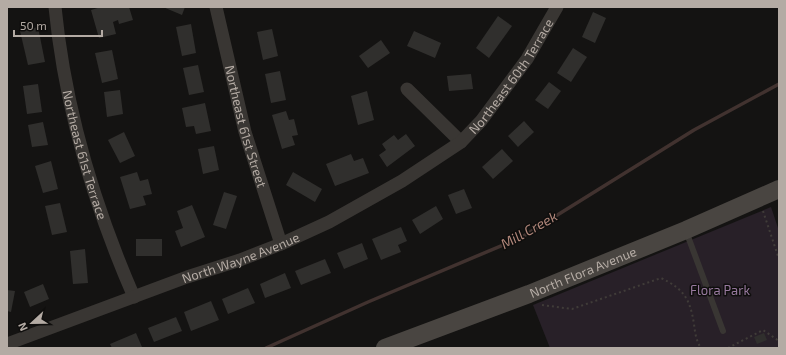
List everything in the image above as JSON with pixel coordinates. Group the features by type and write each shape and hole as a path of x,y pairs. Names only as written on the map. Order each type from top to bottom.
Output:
{"street":[{"name":"Northeast 61st Terrace","path":"55,7 66,88 85,168 101,218 134,296"},
{"name":"Northeast 61st Street","path":"216,7 231,79 245,132 281,244"},
{"name":"Northeast 60th Terrace","path":"461,142 481,121 527,59 557,7"},
{"path":"407,89 461,142"},
{"name":"North Wayne Avenue","path":"7,344 134,296 281,244 366,202 461,142"},
{"name":"North Flora Avenue","path":"385,348 529,294 686,230 779,189"}],"lane":[{"path":"686,230 723,331"}],"path":[{"path":"762,208 779,259"},
{"path":"538,300 540,305 572,309 661,278 680,288 684,294 693,317 697,338 701,348"},
{"path":"728,348 763,330 779,341"}],"green space":[{"name":"Flora Park","path":"771,207 779,231 779,348 550,348 533,305"}],"building":[{"path":"101,7 129,7 133,20 119,24 118,20 113,22 116,34 99,38 91,10"},
{"path":"163,7 185,7 182,15"},
{"path":"593,12 606,18 595,43 582,37"},
{"path":"498,16 512,26 489,58 476,48"},
{"path":"191,24 196,53 182,56 176,27"},
{"path":"38,27 45,62 28,65 20,31"},
{"path":"272,29 278,56 263,60 257,32"},
{"path":"414,31 441,43 435,58 407,46"},
{"path":"381,40 390,53 368,68 359,56"},
{"path":"573,48 587,57 571,82 557,73"},
{"path":"112,50 118,79 102,83 95,53"},
{"path":"198,65 204,92 189,95 183,68"},
{"path":"280,71 286,100 271,103 265,74"},
{"path":"471,74 473,89 449,91 447,76"},
{"path":"549,82 561,91 548,109 535,100"},
{"path":"38,84 42,112 27,114 23,86"},
{"path":"120,90 123,114 107,117 104,92"},
{"path":"367,91 374,120 358,125 351,96"},
{"path":"205,103 211,131 196,134 194,126 186,127 182,108"},
{"path":"286,111 289,120 294,119 298,135 292,136 295,145 282,149 272,115"},
{"path":"524,121 534,132 518,147 508,136"},
{"path":"43,122 48,145 32,147 28,125"},
{"path":"124,132 135,156 120,163 108,140"},
{"path":"406,134 415,146 387,167 379,155 386,150 382,144 394,135 398,140"},
{"path":"214,146 219,170 203,174 198,149"},
{"path":"502,149 513,161 493,179 482,167"},
{"path":"351,154 354,161 363,158 369,173 335,186 326,164"},
{"path":"51,161 58,189 43,193 35,166"},
{"path":"137,172 140,181 148,179 152,194 143,196 146,205 130,209 120,177"},
{"path":"293,172 322,189 315,202 286,185"},
{"path":"464,189 472,208 456,214 448,195"},
{"path":"224,192 237,196 226,229 213,225"},
{"path":"60,203 67,232 52,235 45,206"},
{"path":"192,205 205,237 181,247 175,231 183,228 177,211"},
{"path":"436,206 443,219 420,234 412,220"},
{"path":"401,227 407,241 398,245 401,252 381,260 372,239"},
{"path":"136,239 162,239 162,256 136,256"},
{"path":"362,243 368,259 344,269 337,253"},
{"path":"85,249 88,283 73,284 70,251"},
{"path":"325,259 331,273 301,285 295,271"},
{"path":"285,273 291,288 265,298 260,284"},
{"path":"43,284 49,299 30,307 24,292"},
{"path":"248,288 255,303 228,314 222,299"},
{"path":"7,290 15,291 11,312 7,311"},
{"path":"211,301 219,320 191,331 184,312"},
{"path":"176,317 182,331 154,342 148,328"},
{"path":"136,333 142,347 112,348 110,344"},
{"path":"764,333 767,340 757,344 754,337"}],"waterway":[{"name":"Mill Creek","path":"266,348 368,302 522,237 694,130 779,84"}]}
